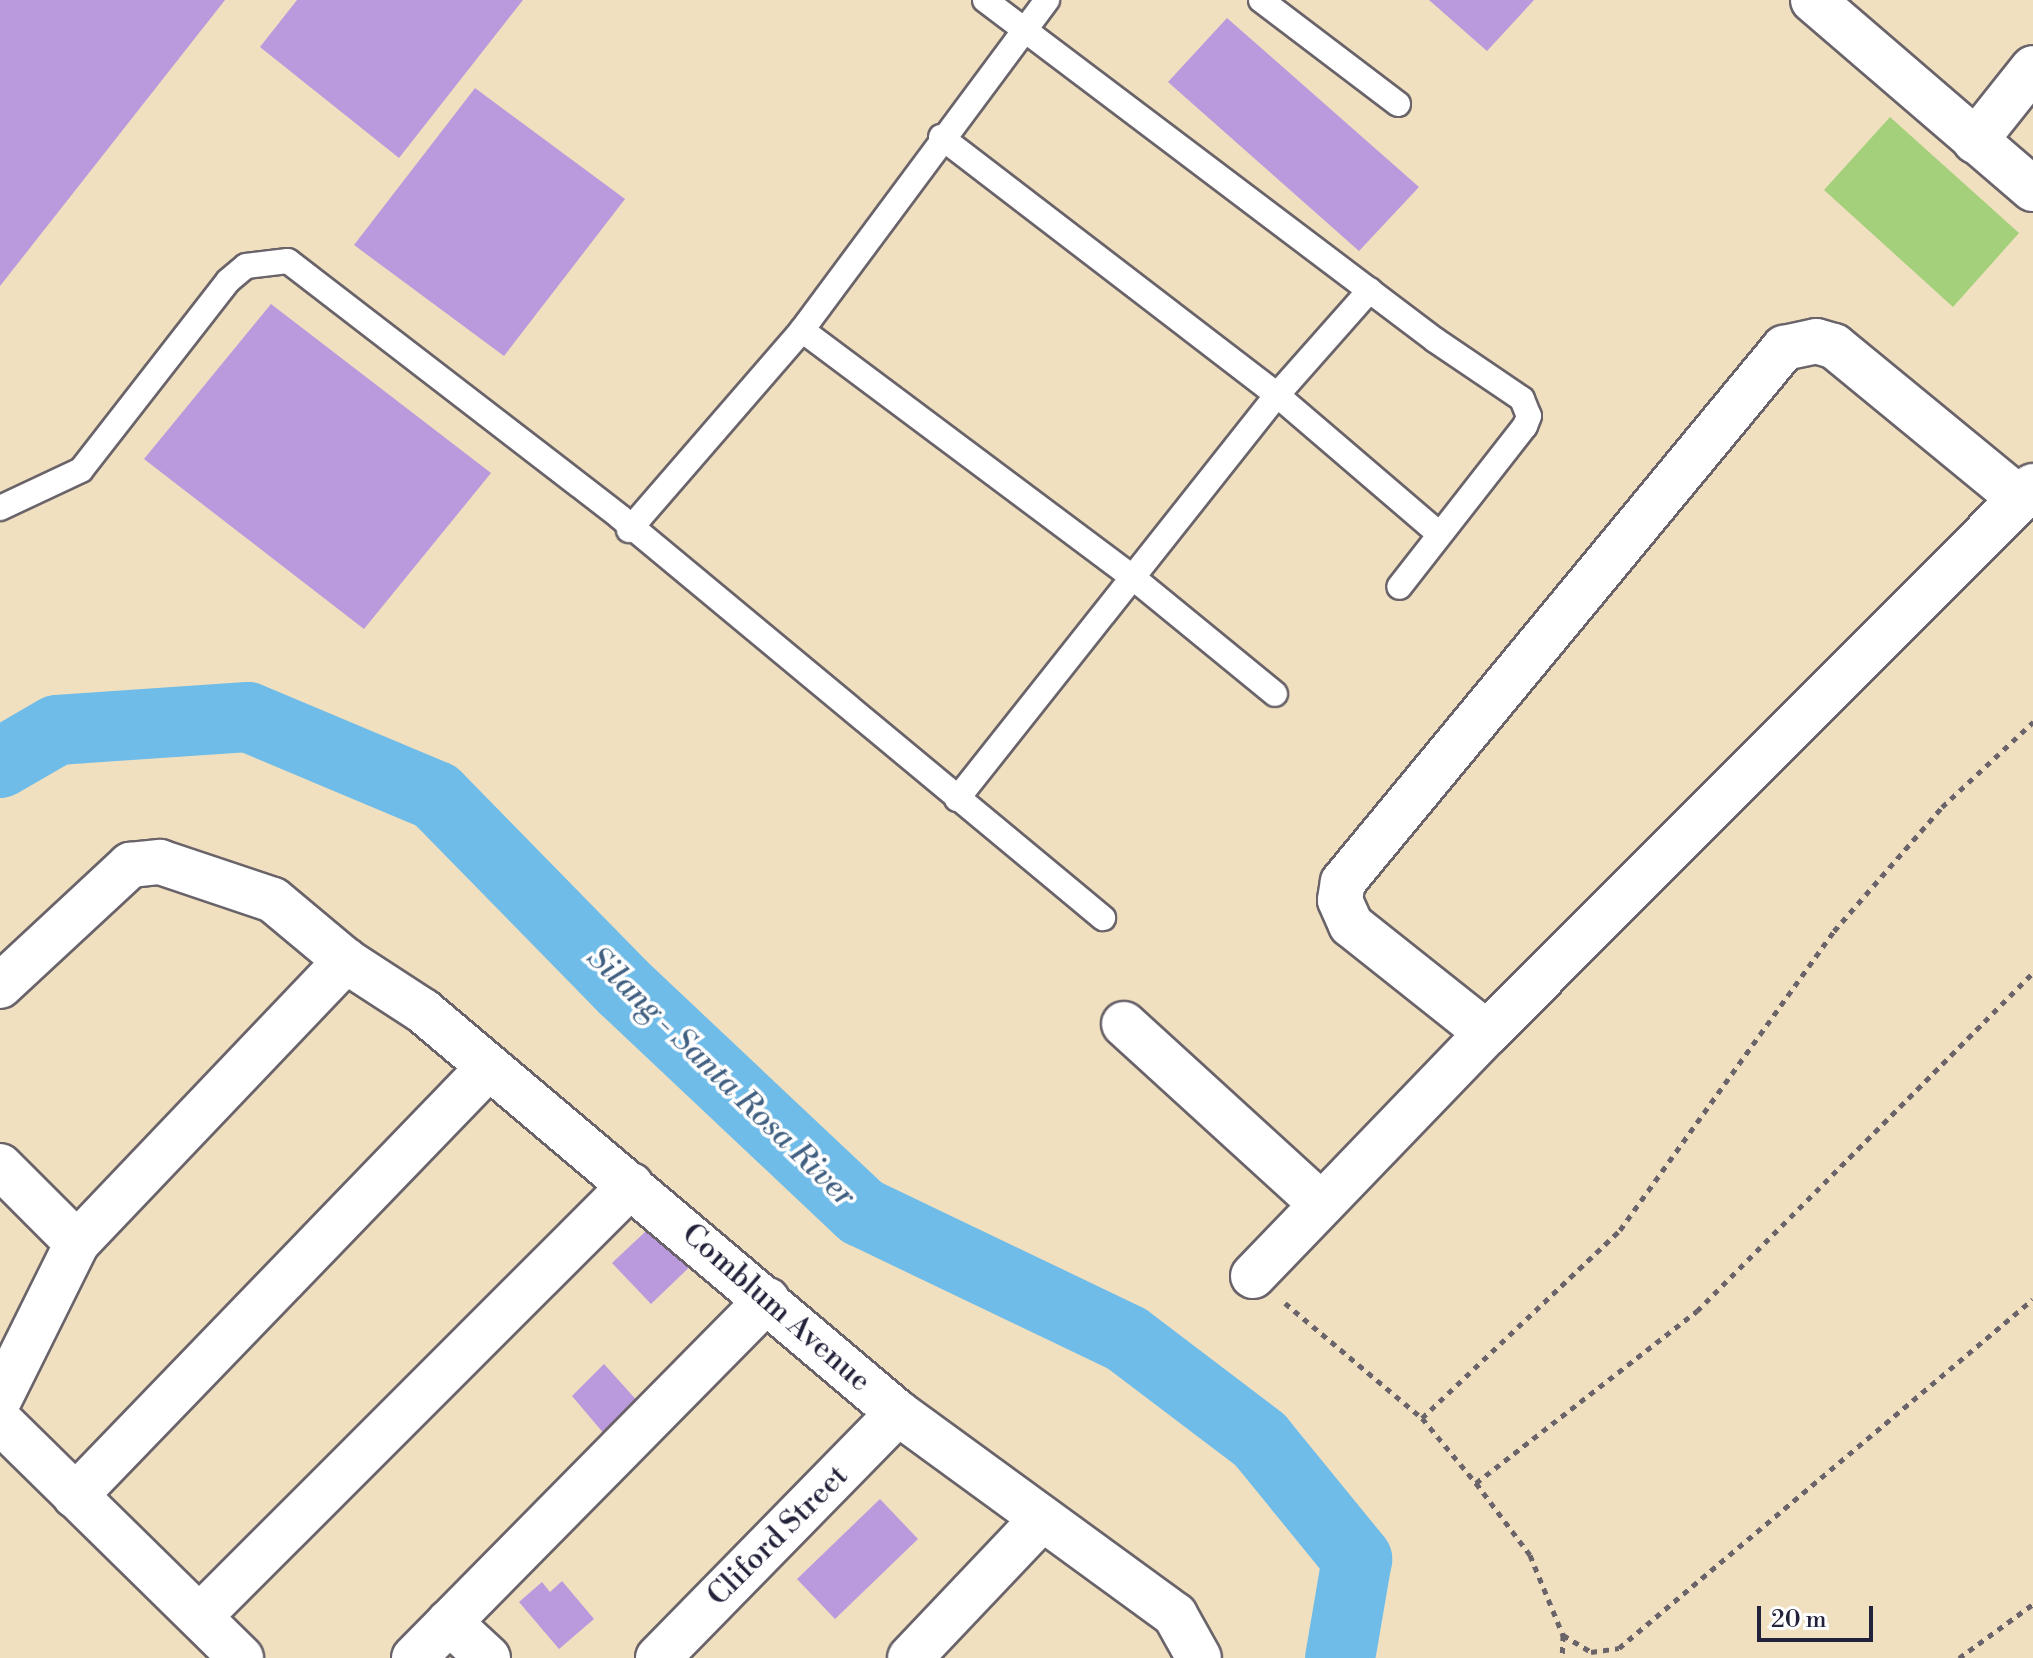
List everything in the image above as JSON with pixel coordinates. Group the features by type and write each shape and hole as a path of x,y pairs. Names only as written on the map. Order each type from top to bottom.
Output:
{"street":[{"path":"1813,0 2033,189"},
{"path":"1975,141 2033,68"},
{"path":"1253,1276 1487,1033 2027,492 1834,346 1816,341 1784,348 1343,882 1340,900 1351,925 1487,1033"},
{"name":"Comblum Avenue","path":"0,986 130,865 145,862 273,900 346,961 423,1011 487,1069 631,1185 898,1413 1175,1615 1199,1658"},
{"path":"0,1398 77,1243 346,961"},
{"path":"1124,1024 1321,1204"},
{"path":"75,1496 487,1069"},
{"path":"0,1166 77,1243"},
{"path":"201,1615 631,1185"},
{"path":"414,1658 767,1300"},
{"name":"Cliford Street","path":"658,1658 898,1413"},
{"path":"0,1421 201,1615 241,1658"},
{"path":"910,1658 1041,1520"},
{"path":"449,1622 488,1658"}],"lane":[{"path":"985,0 1370,290 1513,391 1528,408 1525,426 1513,445 1438,533 1399,587"},
{"path":"629,530 802,330 941,137 1047,0"},
{"path":"1261,0 1398,104"},
{"path":"941,137 1277,395 1438,533"},
{"path":"0,508 81,470 228,281 246,266 288,261 620,517 629,530 1103,918"},
{"path":"957,799 1277,395 1370,290"},
{"path":"802,330 1131,576 1275,694"}],"path":[{"path":"1422,1418 1620,1230 1834,931 1942,807 2033,722"},
{"path":"1476,1483 1697,1311 2033,973"},
{"path":"1253,1276 1422,1418 1476,1483 1530,1555 1563,1635 1562,1658"},
{"path":"1563,1635 1591,1652 1619,1648 2033,1299"},
{"path":"1959,1658 2033,1604"}],"green space":[{"path":"1890,117 2019,233 1953,307 1824,190"}],"building":[{"path":"0,0 225,0 0,286"},
{"path":"297,0 523,0 399,158 260,47"},
{"path":"1429,0 1534,0 1487,51"},
{"path":"1227,18 1419,187 1359,251 1168,82"},
{"path":"475,88 625,199 504,356 354,245"},
{"path":"271,304 491,473 364,629 144,459"},
{"path":"662,1216 700,1257 651,1304 612,1263"},
{"path":"604,1364 640,1404 611,1442 572,1396"},
{"path":"880,1499 918,1539 835,1619 797,1579"},
{"path":"562,1581 594,1619 559,1649 519,1602 542,1582 550,1592"}],"waterway":[{"name":"Silang - Santa Rosa River","path":"0,763 57,730 248,717 436,796 623,987 862,1212 1127,1339 1260,1440 1357,1559 1340,1658"}]}
